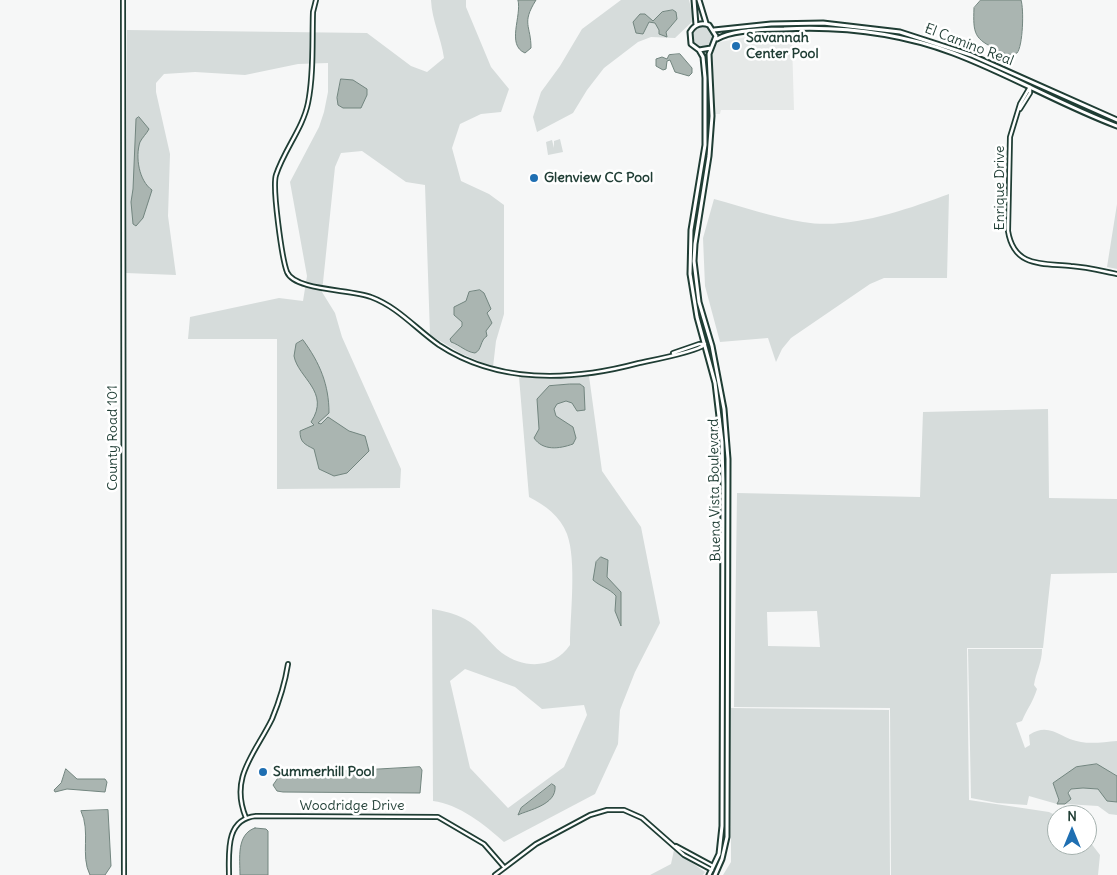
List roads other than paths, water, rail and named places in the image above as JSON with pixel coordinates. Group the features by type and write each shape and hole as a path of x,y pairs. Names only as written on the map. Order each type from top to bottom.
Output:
{"main road":[{"path":"694,0 696,25"},
{"path":"699,0 702,16 706,24 714,30 716,39 711,48 699,50 693,46 690,40 690,32 696,25 706,24"},
{"name":"El Camino Real","path":"714,30 823,23 900,32 952,48 1117,120"},
{"path":"750,27 750,32"},
{"name":"El Camino Real","path":"716,39 750,32 823,28 861,31 900,38 952,53 1117,126"},
{"name":"Buena Vista Boulevard","path":"711,48 709,54 711,77 709,156 694,261 699,302 711,342 724,409 728,459 727,837 719,868 715,874"},
{"name":"Buena Vista Boulevard","path":"699,50 703,57 705,78 705,144 691,230 689,260 693,296 715,383 722,442 721,842 714,866 709,875"},
{"path":"705,78 711,77"},
{"path":"1030,87 1032,82"},
{"path":"705,344 711,342"},
{"path":"722,722 727,722"},
{"path":"714,866 719,868"},
{"path":"712,870 715,874"}],"street":[{"name":"County Road 101","path":"122,0 124,875"},
{"path":"316,0 313,12 308,104 275,181 285,264 292,280 300,284 357,292 372,297 398,312 422,333 452,353 478,365 504,372 543,376 584,373 628,366 700,349 705,344"},
{"name":"Enrique Drive","path":"1030,87 1030,93 1020,109 1010,137 1008,156 1008,231 1012,244 1022,256 1037,264 1078,266 1117,274"},
{"path":"229,875 229,844 232,833 246,818 240,802 242,774 272,718 288,664"},
{"path":"496,875 536,844 590,815 608,810 624,810 636,814 646,820 670,842 712,870"},
{"name":"Woodridge Drive","path":"246,818 261,816 438,817 448,821 484,844 504,867"},
{"path":"685,853 714,866"}],"place":[{"name":"Savannah Center Pool","path":"736,46"},
{"name":"Glenview CC Pool","path":"534,178"},
{"name":"Summerhill Pool","path":"263,772"}]}
